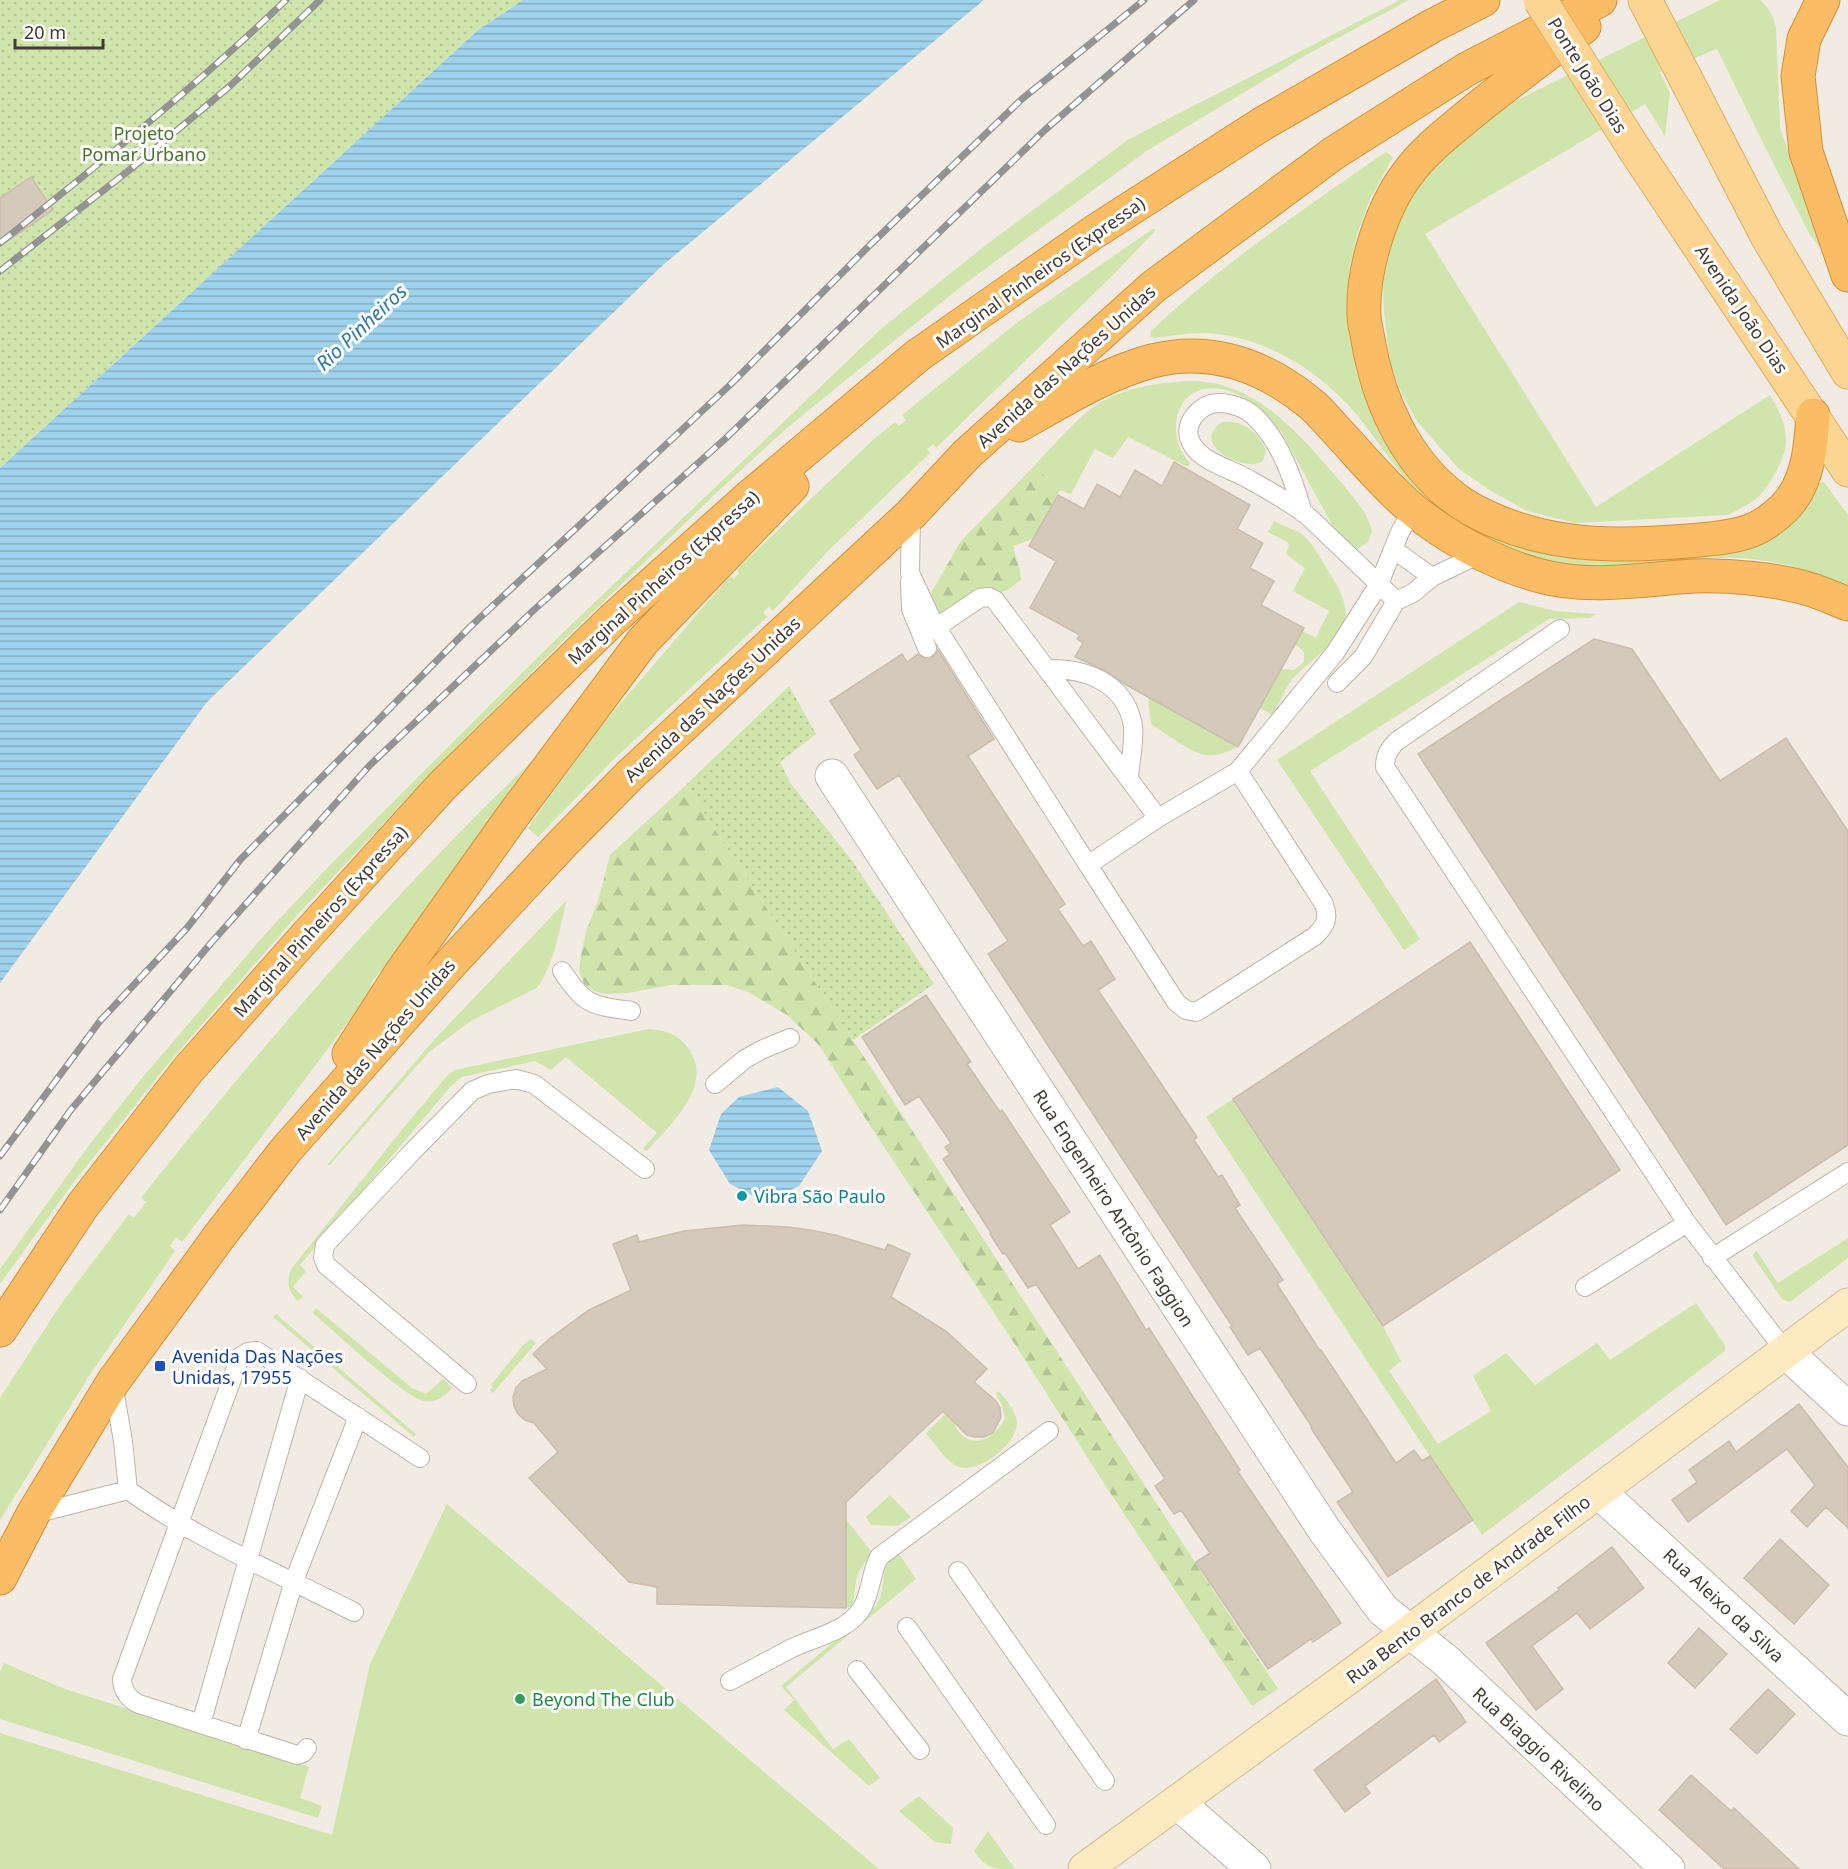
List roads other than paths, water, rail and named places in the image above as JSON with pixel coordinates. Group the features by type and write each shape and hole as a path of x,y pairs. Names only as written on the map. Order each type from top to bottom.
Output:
{"highway":[{"name":"Marginal Pinheiros (Expressa)","path":"0,1330 83,1205 188,1070 442,786 621,612 747,499 917,356 1094,231 1262,124 1432,26 1483,0"},
{"name":"Avenida das Nações Unidas","path":"0,1578 33,1514 113,1382 218,1238 285,1151 453,961 561,844 656,751 911,514 967,454 1153,287 1334,153 1467,69 1600,0"},
{"path":"1620,0 1508,83 1436,142 1408,173 1385,211 1368,266 1364,315 1374,371 1395,427 1424,468 1453,497 1487,516 1537,535 1584,542 1647,544 1724,538 1752,530 1769,520 1791,500 1803,475 1810,452 1813,415"},
{"path":"1822,0 1804,39 1798,76 1806,152 1848,275"},
{"path":"967,454 1102,378 1153,361 1195,355 1233,360 1273,377 1312,405 1390,489 1413,510 1458,540 1500,563 1539,576 1572,581 1616,583 1696,576 1765,580 1810,589 1848,604"},
{"path":"285,1151 401,973 509,821 643,641 917,356"}],"main road":[{"name":"Ponte João Dias","path":"1540,0 1635,150"},
{"path":"1645,0 1767,236 1848,372"},
{"name":"Avenida João Dias","path":"1635,150 1848,470"}],"street":[{"name":"Rua Engenheiro Antônio Faggion","path":"832,776 1325,1531 1383,1610 1408,1632"},
{"name":"Rua Bento Branco de Andrade Filho","path":"1086,1869 1848,1305"},
{"path":"1786,1352 1848,1408"},
{"name":"Rua Aleixo da Silva","path":"1599,1491 1848,1719"},
{"name":"Rua Biaggio Rivelino","path":"1408,1632 1445,1660 1668,1869"},
{"path":"1177,1802 1254,1869"}],"lane":[{"path":"1303,513 1296,488 1282,456 1269,432 1253,415 1239,407 1216,403 1198,411 1192,417 1187,431 1190,442 1200,454 1248,479 1303,513 1396,601"},
{"path":"1088,865 1158,818 1238,771 1335,653 1379,584 1393,549 1413,510"},
{"path":"911,514 911,609 927,648"},
{"path":"1393,549 1432,577"},
{"path":"1337,683 1364,657 1396,601 1413,593 1432,577 1482,553"},
{"path":"910,573 937,627 1176,1002 1186,1010 1196,1012 1315,936 1325,926 1328,917 1318,895 1238,771"},
{"path":"937,627 980,598 988,597 1001,606 1158,818"},
{"path":"1560,629 1397,741 1388,751 1385,767 1687,1223 1786,1352"},
{"path":"1048,669 1068,669 1088,673 1111,688 1125,701 1133,723 1129,777"},
{"path":"562,971 584,1000 597,1005 631,1011"},
{"path":"715,1084 745,1059 790,1038"},
{"path":"467,1384 327,1265 323,1257 325,1245 472,1091 488,1084 516,1079 534,1084 645,1168"},
{"path":"1712,1258 1848,1172"},
{"path":"1585,1287 1687,1223"},
{"path":"307,1748 303,1753 297,1755 133,1701 122,1684 178,1523 240,1357 248,1352 257,1351 420,1458"},
{"path":"201,1724 300,1378"},
{"path":"113,1382 128,1490"},
{"path":"246,1740 294,1581 358,1417"},
{"path":"730,1681 795,1647 826,1636 853,1618 863,1607 879,1557 1048,1431"},
{"path":"33,1514 128,1490 178,1523 248,1561 294,1581 354,1612"},
{"path":"958,1571 1105,1781"},
{"path":"907,1627 1046,1825"},
{"path":"857,1670 920,1750"}],"water":[{"name":"Rio Pinheiros","path":"523,0 984,0 663,265 207,702 0,983 0,468 477,31"},
{"path":"778,1087 808,1111 822,1151 799,1186 765,1202 730,1184 709,1150 721,1114 739,1097"}],"railway":[{"path":"0,243 181,95 286,0"},
{"path":"0,271 132,168 230,86 320,0"},
{"path":"0,1156 100,1021 187,928 240,860 470,627 730,385 871,244 1022,99 1144,0"},
{"path":"0,1210 70,1111 211,943 370,765 536,608 725,439 1046,129 1194,0"}],"place":[{"name":"Vibra São Paulo","path":"742,1196"},
{"name":"Avenida Das Nações Unidas, 17955","path":"160,1366"},
{"name":"Beyond The Club","path":"520,1699"}],"park label":[{"name":"Projeto Pomar Urbano","path":"144,143"}]}
